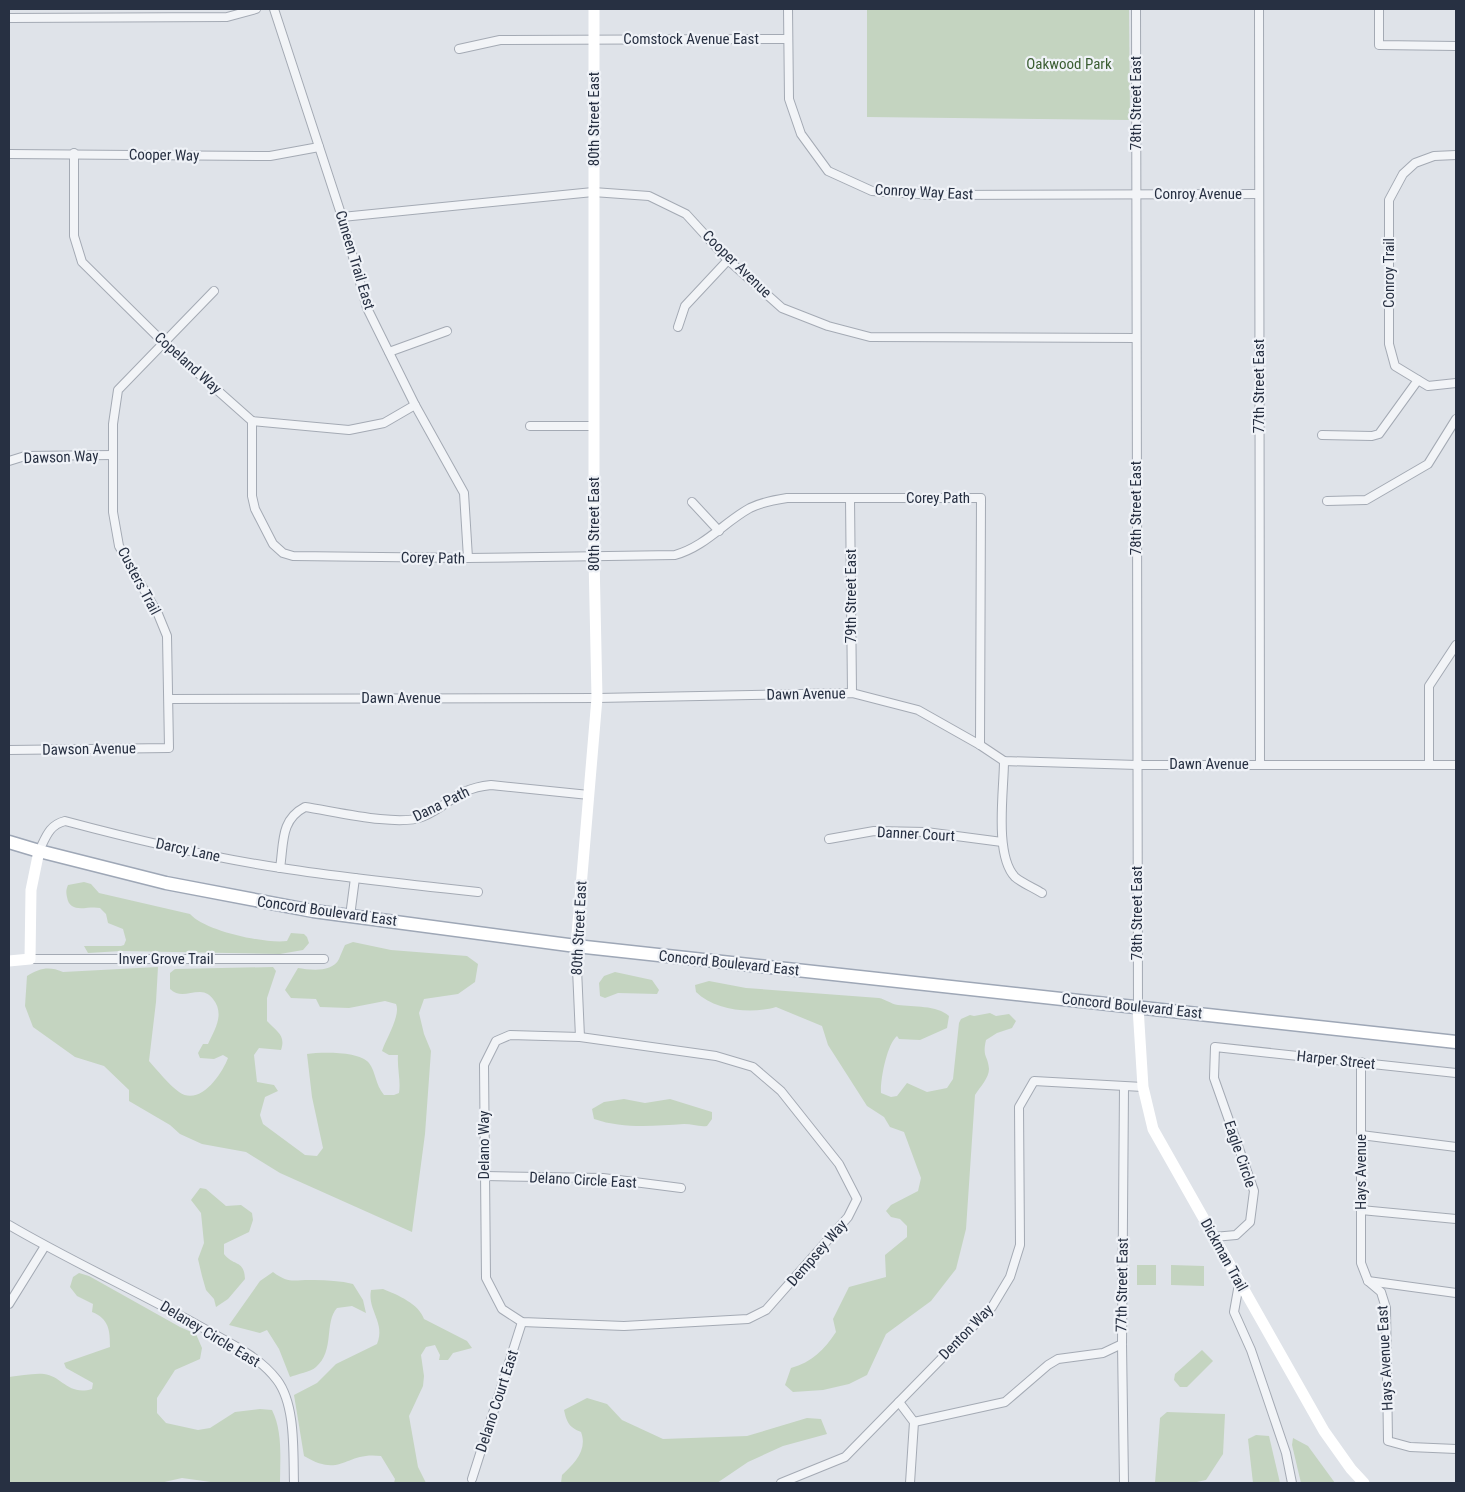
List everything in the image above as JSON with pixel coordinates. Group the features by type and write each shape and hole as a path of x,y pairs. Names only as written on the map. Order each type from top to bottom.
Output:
{"main road":[{"name":"Concord Boulevard East","path":"9,842 216,894 350,916 576,946 1456,1042"}],"street":[{"path":"9,18 227,16 256,9"},
{"name":"Cuneen Trail East","path":"274,9 342,216 368,308 415,405 464,493 468,558"},
{"name":"80th Street East","path":"580,1037 576,946 597,698 594,557 594,9"},
{"name":"Conroy Way East","path":"788,9 789,99 801,134 828,171 872,191 934,195 1136,194"},
{"name":"78th Street East","path":"1136,9 1136,765 1138,1006"},
{"name":"77th Street East","path":"1259,9 1260,764"},
{"path":"1379,9 1379,45 1456,46"},
{"name":"Comstock Avenue East","path":"459,49 500,40 594,38 788,39"},
{"name":"Cooper Way","path":"9,154 270,156 319,147"},
{"name":"Copeland Way","path":"74,154 74,236 82,262 163,342 252,421"},
{"name":"Conroy Trail","path":"1456,155 1434,156 1415,163 1402,174 1389,200 1389,344 1395,366 1428,386 1456,383"},
{"name":"Cooper Avenue","path":"342,216 593,192 649,196 686,214 728,260 782,308 828,326 870,337 1136,338"},
{"name":"Conroy Avenue","path":"1136,194 1259,194"},
{"path":"678,327 685,306 728,260"},
{"name":"Custers Trail","path":"169,748 167,636 158,614 119,546 113,512 113,424 118,390 214,291"},
{"path":"389,352 447,331"},
{"path":"1322,435 1372,436 1379,434 1418,380"},
{"path":"252,421 349,430 384,423 415,405"},
{"path":"1326,501 1366,500 1428,464 1456,420"},
{"name":"Corey Path","path":"252,421 252,496 255,509 273,544 283,553 293,556 468,558 675,556 692,550 748,509 765,501 787,498 981,498 980,745"},
{"path":"530,426 594,426"},
{"name":"Dawson Way","path":"9,461 25,456 113,455"},
{"name":"79th Street East","path":"850,498 852,693"},
{"path":"692,502 719,531"},
{"path":"1429,765 1429,686 1456,645"},
{"name":"Dawn Avenue","path":"169,698 597,698 852,693 918,710 980,745 1004,761 1136,765 1456,765"},
{"name":"Dawson Avenue","path":"9,750 169,748"},
{"path":"1004,761 1002,842 1006,861 1015,876 1042,893"},
{"name":"Dana Path","path":"280,868 287,821 305,807 402,821 423,816 459,793 476,787 491,785 589,795"},
{"name":"Darcy Lane","path":"39,851 50,828 56,823 65,820 168,846 280,868 478,892"},
{"name":"Danner Court","path":"829,839 874,831 926,832 1002,842"},
{"path":"30,959 31,890 39,851"},
{"path":"350,916 355,878"},
{"name":"Inver Grove Trail","path":"9,961 30,959 324,959"},
{"name":"Dickman Trail","path":"1138,1006 1143,1087 1153,1129 1239,1284 1324,1431 1350,1469 1364,1483"},
{"name":"Delano Way","path":"522,1322 502,1309 486,1278 484,1064 496,1041 510,1035 580,1037"},
{"name":"Dempsey Way","path":"522,1322 624,1326 748,1319 766,1310 848,1217 857,1199 840,1164 781,1091 753,1067 716,1056 580,1037"},
{"name":"Harper Street","path":"1215,1047 1456,1073"},
{"name":"Eagle Circle","path":"1214,1237 1236,1235 1250,1222 1254,1191 1214,1078 1215,1047"},
{"name":"Hays Avenue","path":"1361,1062 1361,1263 1368,1281"},
{"name":"Denton Way","path":"781,1483 845,1457 992,1307 1010,1277 1020,1245 1019,1106 1034,1081 1124,1087"},
{"path":"1124,1087 1143,1087"},
{"name":"77th Street East","path":"1124,1087 1122,1344 1124,1483"},
{"path":"1361,1135 1456,1147"},
{"name":"Delano Circle East","path":"484,1176 604,1178 681,1188"},
{"path":"1361,1210 1456,1219"},
{"name":"Delaney Circle East","path":"9,1225 45,1246 148,1298 256,1358 278,1381 289,1408 294,1483"},
{"path":"9,1304 45,1246"},
{"path":"1368,1281 1456,1293"},
{"name":"Hays Avenue East","path":"1368,1281 1381,1292 1386,1308 1388,1441 1410,1447 1456,1449"},
{"path":"1239,1284 1234,1312 1252,1350 1280,1434 1292,1483"},
{"name":"Delano Court East","path":"472,1479 522,1322"},
{"path":"914,1422 1005,1402 1048,1365 1058,1359 1103,1354 1122,1344"},
{"path":"899,1402 914,1422 910,1483"}],"green space":[{"name":"Oakwood Park","path":"867,9 1129,9 1130,120 867,117"},
{"path":"84,882 91,884 99,893 190,914 208,926 221,931 251,938 277,941 287,941 291,933 304,934 309,943 303,950 280,954 121,951 88,953 84,946 121,946 124,945 126,940 123,929 108,923 106,914 100,908 76,908 69,903 66,892 68,885"},
{"path":"353,942 391,950 467,956 478,964 475,982 458,994 424,999 419,1013 424,1034 431,1051 425,1134 412,1232 280,1173 246,1152 202,1144 180,1134 170,1125 129,1101 129,1090 104,1066 75,1057 33,1027 25,1006 27,976 36,971 53,969 63,972 158,967 149,1061 179,1092 187,1096 195,1095 209,1087 221,1072 228,1058 223,1055 214,1059 200,1058 198,1053 203,1044 208,1044 218,1022 217,1005 208,994 196,992 181,994 174,992 170,989 170,973 175,969 273,967 276,971 267,998 267,1021 280,1034 282,1041 281,1050 259,1048 254,1055 257,1082 274,1085 278,1091 265,1097 260,1115 263,1124 305,1155 317,1156 323,1148 312,1097 307,1054 339,1053 357,1056 369,1063 384,1095 399,1093 398,1055 389,1055 382,1051 395,1021 396,1004 385,1001 349,1008 320,1007 316,999 291,998 285,990 298,968 320,970 331,967 339,959 345,945"},
{"path":"615,972 652,980 659,990 657,994 618,993 605,998 600,996 599,983 604,976"},
{"path":"709,981 746,988 879,998 895,1004 932,1008 944,1012 949,1016 947,1028 920,1040 899,1039 897,1036 893,1040 885,1063 881,1087 881,1093 891,1097 897,1096 907,1083 927,1092 947,1088 953,1079 961,1019 970,1015 990,1013 996,1016 1009,1014 1016,1021 1012,1028 997,1033 986,1040 985,1053 989,1072 975,1095 966,1229 956,1269 931,1301 886,1334 867,1375 849,1384 823,1390 793,1392 785,1385 791,1368 811,1359 827,1344 836,1332 833,1319 849,1287 886,1277 885,1255 907,1237 907,1226 900,1219 891,1217 886,1211 891,1205 918,1191 921,1178 904,1132 890,1127 884,1117 867,1106 828,1045 822,1026 776,1007 745,1010 723,1007 696,992 695,985"},
{"path":"624,1099 645,1103 670,1099 712,1112 712,1119 707,1126 684,1124 627,1126 594,1119 592,1109 604,1102"},
{"path":"200,1188 206,1189 226,1206 241,1205 252,1213 253,1220 249,1232 224,1244 224,1254 243,1268 245,1279 228,1299 216,1307 214,1299 206,1290 198,1259 204,1243 201,1213 191,1200"},
{"path":"1137,1265 1156,1265 1156,1285 1137,1285"},
{"path":"1171,1265 1204,1266 1204,1286 1171,1285"},
{"path":"273,1272 288,1280 329,1280 353,1284 363,1300 366,1313 352,1306 337,1308 333,1314 328,1345 322,1360 314,1369 290,1377 279,1349 267,1330 260,1333 229,1325 260,1281"},
{"path":"79,1273 89,1276 196,1334 202,1348 200,1359 175,1370 157,1398 157,1413 166,1423 198,1430 210,1428 235,1412 260,1409 272,1410 276,1418 279,1436 280,1483 218,1483 182,1478 160,1483 9,1483 9,1377 44,1374 56,1378 77,1390 92,1389 93,1383 66,1368 64,1363 110,1347 109,1330 102,1318 92,1312 93,1304 77,1296 70,1287 73,1277"},
{"path":"383,1289 413,1304 424,1319 467,1341 472,1348 453,1353 448,1360 439,1360 440,1355 435,1345 426,1347 421,1355 424,1376 423,1386 409,1416 418,1467 426,1483 394,1483 395,1479 381,1456 359,1457 336,1465 327,1465 304,1456 294,1395 317,1383 336,1364 377,1344 379,1336 378,1323 370,1297 371,1290"},
{"path":"1202,1350 1213,1361 1187,1387 1180,1387 1174,1380 1175,1374"},
{"path":"587,1398 607,1404 622,1420 663,1439 747,1436 807,1418 821,1419 827,1434 783,1446 748,1462 717,1483 561,1483 562,1475 579,1456 583,1445 581,1432 569,1424 564,1410"},
{"path":"1167,1412 1225,1414 1223,1454 1206,1480 1192,1483 1155,1483 1160,1418"},
{"path":"1256,1435 1269,1436 1280,1483 1253,1483 1248,1439"},
{"path":"1293,1438 1308,1446 1335,1483 1301,1483 1292,1445"}]}
